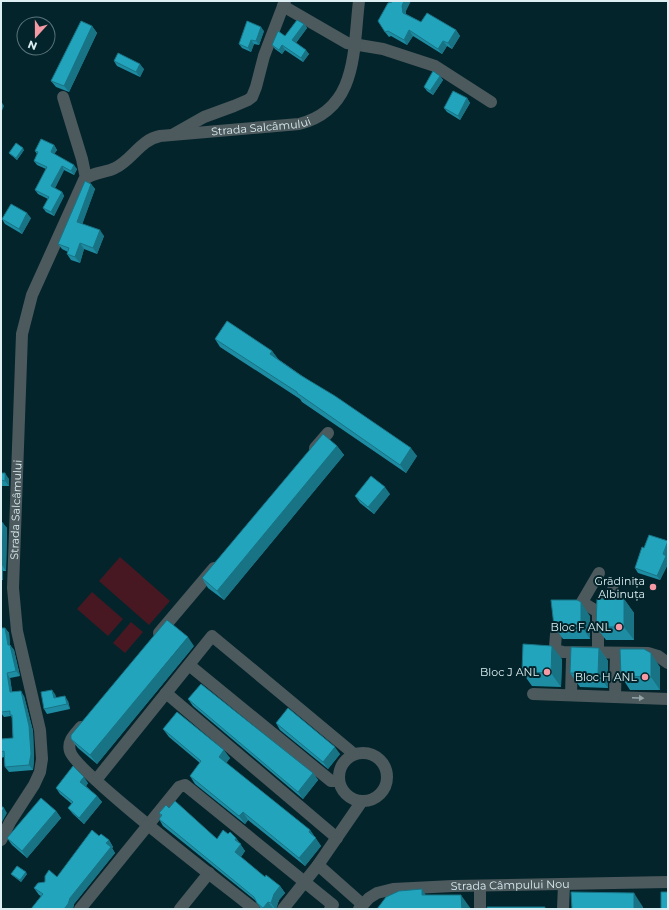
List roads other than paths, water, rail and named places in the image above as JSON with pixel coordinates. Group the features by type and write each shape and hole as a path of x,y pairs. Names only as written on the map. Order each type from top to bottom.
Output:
{"street":[{"name":"Strada Salcâmului","path":"1,840 10,822 34,785 40,772 42,759 40,730 17,631 13,588 22,334 32,295 82,183 86,178 120,165 145,142 153,138 171,135 299,124 318,118 333,106 343,90 351,66 359,1"},
{"path":"171,135 198,119 243,103 252,96 256,87 264,56 284,4 330,34 354,45 384,49 427,62 450,74 491,102"},
{"path":"63,97 82,159 86,178"},
{"path":"308,457 328,433"},
{"path":"154,640 220,560"},
{"path":"598,612 582,602 599,573"},
{"path":"598,652 598,612 613,590"},
{"path":"556,634 555,647 558,651 654,654 668,663"},
{"path":"96,780 212,636 354,754"},
{"path":"571,695 572,652"},
{"path":"615,697 616,652"},
{"path":"189,665 331,781 339,781"},
{"path":"166,693 337,838"},
{"path":"533,694 668,699"},
{"path":"88,719 70,742 70,750 76,760 96,780 254,909"},
{"path":"362,753 377,757 383,763 388,777 387,785 377,797 362,802 347,796 339,781 339,773 342,765 354,754 362,753"},
{"path":"80,909 179,787 185,785 333,905 330,909"},
{"path":"283,909 306,882 362,802"},
{"path":"318,864 360,907"},
{"path":"180,909 209,873"},
{"path":"563,909 564,884"},
{"name":"Strada Câmpului Nou","path":"360,907 377,893 385,890 445,886 564,884 664,886"},
{"path":"480,886 480,909"}],"place":[{"name":"Grădinița Albinuța","path":"653,587"},
{"name":"Bloc F ANL","path":"619,627"},
{"name":"Bloc J ANL","path":"547,672"},
{"name":"Bloc H ANL","path":"645,677"}]}
